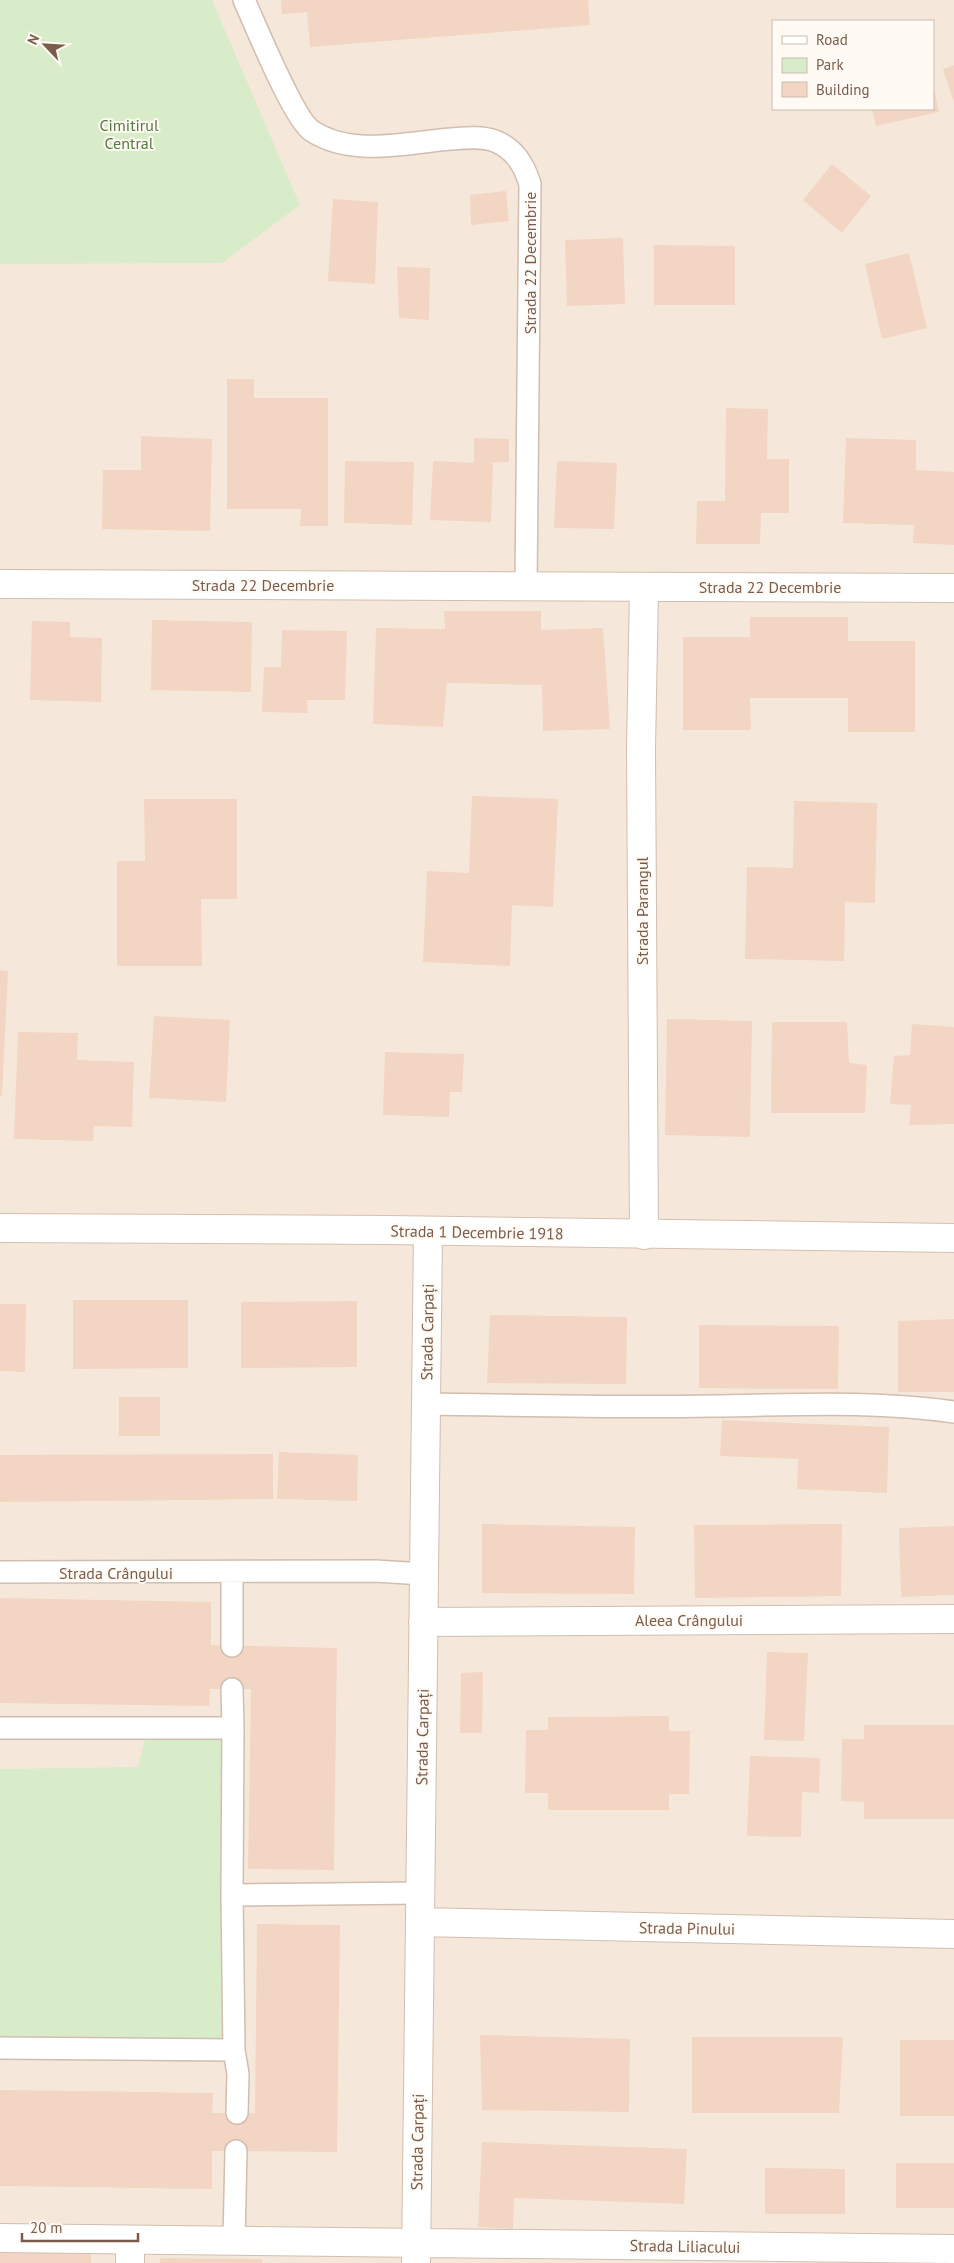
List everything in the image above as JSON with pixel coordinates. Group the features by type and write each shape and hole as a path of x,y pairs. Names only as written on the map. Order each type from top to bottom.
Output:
{"street":[{"name":"Strada 22 Decembrie","path":"0,584 954,588"},
{"name":"Strada Parangul","path":"644,587 641,759 644,1235"},
{"name":"Strada 1 Decembrie 1918","path":"0,1228 954,1238"},
{"name":"Strada Carpați","path":"416,2252 428,1231"},
{"name":"Aleea Crângului","path":"423,1622 954,1619"},
{"name":"Strada Pinului","path":"420,1922 954,1934"},
{"path":"0,2238 130,2251 234,2241 416,2252"},
{"name":"Strada Liliacului","path":"416,2252 954,2249"}],"lane":[{"name":"Strada 22 Decembrie","path":"244,0 296,110 310,130 328,140 352,146 472,138 495,141 516,154 524,166 530,184 526,586"},
{"path":"426,1404 710,1406 843,1404 918,1407 954,1412"},
{"name":"Strada Crângului","path":"0,1572 232,1573 375,1571 424,1574"},
{"path":"232,1573 232,1646"},
{"path":"232,1689 232,1895 234,2050 238,2074 237,2113"},
{"path":"0,1728 232,1728"},
{"path":"232,1895 421,1893"},
{"path":"0,2048 234,2050"},
{"path":"234,2241 236,2151"}],"shaded area":[{"path":"0,0 954,0 954,2263 0,2263"}],"green space":[{"name":"Cimitirul Central","path":"0,0 212,0 300,205 222,263 0,264"},
{"path":"224,1732 226,2043 0,2043 0,1769 138,1767 146,1736"}],"building":[{"path":"281,0 588,0 590,25 310,47 307,12 282,14"},
{"path":"954,65 954,103 943,69"},
{"path":"934,89 939,112 876,126 872,110 934,110"},
{"path":"832,164 871,196 842,233 803,200"},
{"path":"506,191 509,221 471,225 470,195"},
{"path":"333,199 378,202 375,284 328,281"},
{"path":"623,238 625,304 567,306 565,240"},
{"path":"654,245 735,246 735,305 654,305"},
{"path":"909,253 927,328 882,339 865,264"},
{"path":"397,267 430,268 429,320 399,318"},
{"path":"227,379 254,379 254,398 328,398 328,526 300,526 301,509 227,509"},
{"path":"726,408 768,409 767,459 789,459 789,513 761,513 760,544 696,544 697,501 725,501"},
{"path":"141,436 212,439 210,531 102,529 103,470 141,470"},
{"path":"474,438 509,439 509,462 482,463 493,463 491,522 430,520 433,461 474,463"},
{"path":"846,438 916,440 916,470 954,472 954,545 913,543 914,525 843,523"},
{"path":"345,461 414,462 412,525 344,523"},
{"path":"557,461 617,463 614,529 554,528"},
{"path":"444,611 541,611 541,630 603,628 610,729 543,731 542,685 447,683 443,727 373,724 376,628 445,629"},
{"path":"750,617 848,617 848,641 915,641 915,732 848,732 848,698 750,698 751,730 683,730 683,637 750,637"},
{"path":"152,620 252,622 251,692 151,690"},
{"path":"32,621 70,622 70,637 102,638 101,702 30,700"},
{"path":"282,630 347,631 345,700 307,700 308,713 262,712 264,667 281,667"},
{"path":"472,796 558,799 553,907 512,905 510,966 423,962 427,871 469,873"},
{"path":"144,799 237,799 237,899 201,899 202,966 117,966 117,861 145,861"},
{"path":"794,801 877,803 875,903 845,902 844,961 745,959 747,867 793,868"},
{"path":"0,970 8,971 2,1096 0,1096"},
{"path":"154,1016 230,1020 226,1102 149,1098"},
{"path":"667,1019 752,1021 750,1137 665,1135"},
{"path":"772,1022 847,1022 849,1063 867,1065 865,1113 771,1113"},
{"path":"912,1024 954,1027 954,1124 909,1125 911,1105 890,1104 894,1056 910,1055"},
{"path":"18,1032 78,1033 77,1060 134,1062 132,1127 94,1126 93,1141 14,1139"},
{"path":"385,1052 464,1054 462,1092 450,1092 449,1117 383,1115"},
{"path":"73,1300 188,1300 188,1368 73,1369"},
{"path":"357,1301 357,1367 241,1368 241,1302"},
{"path":"0,1304 26,1304 25,1372 0,1371"},
{"path":"490,1315 627,1317 626,1384 487,1383"},
{"path":"954,1319 954,1392 898,1392 898,1321"},
{"path":"699,1325 839,1326 838,1389 699,1388"},
{"path":"119,1397 160,1397 160,1436 119,1436"},
{"path":"722,1420 889,1427 887,1493 797,1489 798,1459 720,1456"},
{"path":"279,1452 358,1455 357,1501 277,1499"},
{"path":"273,1454 273,1499 0,1502 0,1455"},
{"path":"482,1524 635,1527 634,1594 482,1593"},
{"path":"842,1524 841,1596 695,1598 694,1525"},
{"path":"954,1526 954,1595 901,1597 899,1528"},
{"path":"0,1598 211,1602 211,1645 337,1648 334,1870 248,1869 251,1689 210,1689 209,1706 0,1703"},
{"path":"767,1652 808,1653 804,1741 764,1740"},
{"path":"483,1672 482,1733 460,1733 461,1673"},
{"path":"669,1716 669,1731 690,1731 689,1794 669,1794 669,1810 548,1810 548,1793 525,1793 526,1730 548,1730 548,1717"},
{"path":"864,1725 954,1725 954,1819 864,1819 864,1802 841,1801 842,1739 864,1739"},
{"path":"750,1756 820,1758 819,1793 802,1792 801,1837 747,1836"},
{"path":"257,1924 340,1925 337,2152 212,2151 212,2189 0,2186 0,2090 213,2093 212,2113 255,2113"},
{"path":"480,2035 630,2039 629,2112 482,2110"},
{"path":"692,2037 843,2037 839,2113 692,2113"},
{"path":"900,2040 954,2040 954,2116 900,2116"},
{"path":"482,2142 687,2149 684,2204 514,2198 513,2229 478,2227"},
{"path":"896,2163 954,2163 954,2208 896,2208"},
{"path":"765,2168 845,2169 845,2214 765,2214"},
{"path":"91,2251 91,2263 0,2263 0,2253"},
{"path":"160,2258 262,2259 262,2263 160,2263"}]}
